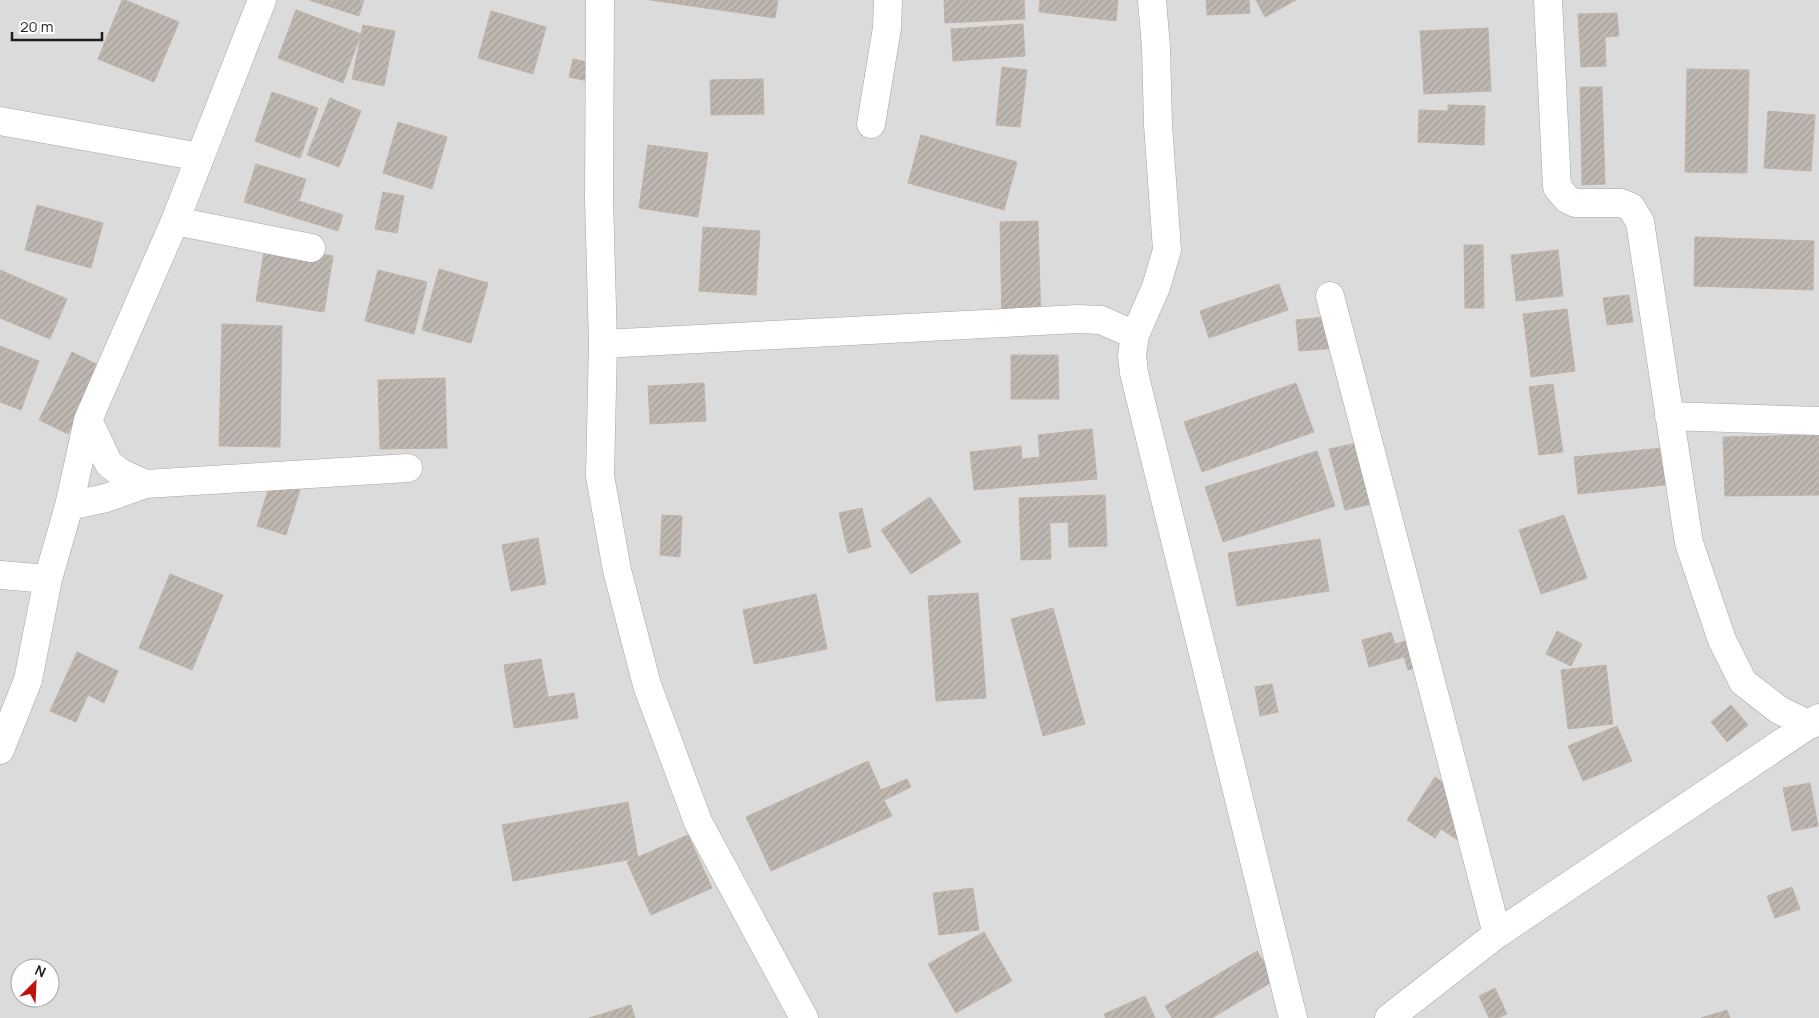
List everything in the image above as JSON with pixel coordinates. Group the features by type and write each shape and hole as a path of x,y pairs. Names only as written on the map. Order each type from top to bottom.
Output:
{"street":[{"path":"0,750 28,680 48,579 68,506 88,420 175,220 262,0"},
{"path":"600,0 599,198 603,344 600,476 617,570 647,685 698,822 804,1018"},
{"path":"871,124 887,28 888,0"},
{"path":"1152,0 1167,250 1156,288 1135,334 1132,355 1134,373 1293,1018"},
{"path":"1548,0 1557,187 1567,199 1575,203 1621,203 1631,208 1640,222 1689,543 1722,640 1743,682 1778,710 1814,721"},
{"path":"0,121 200,157"},
{"path":"175,220 311,248"},
{"path":"1330,296 1497,934"},
{"path":"603,344 1078,319 1101,320 1135,334"},
{"path":"1669,416 1819,421"},
{"path":"88,420 110,464 121,473 145,484"},
{"path":"68,506 106,498 145,484 408,468"},
{"path":"0,575 48,579"},
{"path":"1389,1018 1497,934 1814,721"}],"shaded area":[{"path":"0,0 1819,0 1819,1018 0,1018"}],"building":[{"path":"122,0 179,22 154,82 98,59"},
{"path":"309,0 364,0 359,16"},
{"path":"650,0 778,0 775,18"},
{"path":"944,0 1024,0 1025,19 945,23"},
{"path":"1040,0 1118,0 1116,21 1039,12"},
{"path":"1206,0 1249,0 1250,13 1207,15"},
{"path":"1256,0 1296,0 1265,17"},
{"path":"296,10 361,34 343,83 278,58"},
{"path":"491,11 546,27 533,74 478,58"},
{"path":"1617,13 1619,36 1605,37 1606,66 1581,67 1578,14"},
{"path":"1023,24 1025,56 953,61 951,29"},
{"path":"363,25 395,31 384,86 352,79"},
{"path":"1488,28 1491,91 1424,94 1420,31"},
{"path":"573,59 591,63 588,81 569,77"},
{"path":"1002,67 1027,70 1020,127 996,125"},
{"path":"1687,69 1749,70 1747,173 1685,172"},
{"path":"763,79 764,114 711,115 710,80"},
{"path":"1580,87 1602,87 1605,184 1582,185"},
{"path":"272,92 318,108 300,158 255,141"},
{"path":"330,98 361,111 339,167 307,155"},
{"path":"1448,105 1485,106 1484,145 1418,142 1419,110 1448,111"},
{"path":"1768,111 1815,115 1811,171 1764,168"},
{"path":"398,122 447,137 432,189 383,173"},
{"path":"921,135 1017,162 1004,210 908,183"},
{"path":"648,145 708,153 698,217 639,208"},
{"path":"256,164 306,179 299,201 343,215 338,231 244,202"},
{"path":"383,192 404,196 397,233 375,229"},
{"path":"37,205 103,223 91,268 25,250"},
{"path":"1038,221 1041,324 1002,325 1000,222"},
{"path":"703,227 760,231 756,295 699,291"},
{"path":"1695,237 1814,241 1813,290 1694,286"},
{"path":"265,245 333,256 324,312 256,301"},
{"path":"1464,245 1483,245 1484,308 1465,308"},
{"path":"1558,250 1563,296 1516,301 1511,255"},
{"path":"439,269 488,283 471,343 422,330"},
{"path":"0,270 67,299 50,339 0,318"},
{"path":"378,270 427,282 414,334 365,321"},
{"path":"1279,284 1288,310 1209,338 1200,311"},
{"path":"1629,295 1633,322 1607,325 1603,298"},
{"path":"1567,309 1575,371 1531,377 1523,314"},
{"path":"1347,315 1350,347 1299,351 1296,320"},
{"path":"222,324 282,326 280,447 219,446"},
{"path":"0,346 39,361 21,410 0,402"},
{"path":"72,352 100,366 68,434 39,420"},
{"path":"1011,355 1058,355 1059,399 1011,399"},
{"path":"445,378 447,448 380,449 378,380"},
{"path":"704,383 706,421 650,424 648,386"},
{"path":"1296,383 1314,432 1202,472 1184,422"},
{"path":"1553,384 1563,452 1539,455 1529,387"},
{"path":"1092,429 1097,479 974,490 970,452 1021,446 1022,459 1040,457 1038,435"},
{"path":"1819,435 1819,495 1725,496 1723,437"},
{"path":"1375,439 1390,500 1345,510 1329,449"},
{"path":"1671,447 1675,484 1578,494 1574,457"},
{"path":"1317,451 1335,506 1223,542 1205,487"},
{"path":"271,480 300,490 286,535 257,526"},
{"path":"1105,495 1107,546 1069,547 1068,522 1050,523 1051,559 1021,560 1019,498"},
{"path":"930,497 961,542 911,574 881,530"},
{"path":"862,508 871,547 848,553 839,513"},
{"path":"662,515 682,516 680,557 660,555"},
{"path":"1564,515 1587,578 1541,594 1519,530"},
{"path":"538,538 546,584 511,591 502,545"},
{"path":"1320,539 1329,591 1237,606 1228,553"},
{"path":"170,574 223,595 192,670 139,648"},
{"path":"978,593 986,698 936,701 928,596"},
{"path":"816,594 827,649 754,664 743,610"},
{"path":"1053,608 1085,724 1043,736 1011,619"},
{"path":"1557,631 1582,644 1571,666 1546,654"},
{"path":"1391,632 1395,644 1424,636 1432,664 1408,670 1404,657 1369,667 1362,640"},
{"path":"77,652 118,671 104,703 88,695 76,722 50,711"},
{"path":"541,659 548,697 574,693 578,718 514,728 504,665"},
{"path":"1606,665 1613,724 1568,729 1561,670"},
{"path":"1272,684 1278,712 1260,716 1255,687"},
{"path":"1731,705 1748,725 1727,742 1711,722"},
{"path":"1617,726 1632,761 1583,781 1568,746"},
{"path":"868,761 881,790 907,779 911,787 884,800 892,816 771,871 746,817"},
{"path":"1435,777 1464,796 1452,816 1473,830 1464,844 1441,829 1435,838 1407,820"},
{"path":"1810,783 1818,826 1792,831 1783,788"},
{"path":"628,802 638,858 513,881 502,825"},
{"path":"688,835 712,888 651,915 627,862"},
{"path":"1792,887 1800,909 1775,918 1767,896"},
{"path":"973,888 979,930 939,935 933,893"},
{"path":"984,932 1012,981 956,1013 928,964"},
{"path":"1257,951 1275,980 1212,1018 1172,1018 1165,1006"},
{"path":"1495,988 1507,1014 1498,1018 1489,1018 1479,996"},
{"path":"1145,996 1155,1018 1106,1018 1104,1014"},
{"path":"631,1005 635,1018 589,1018"},
{"path":"1727,1010 1730,1018 1701,1018"}]}
